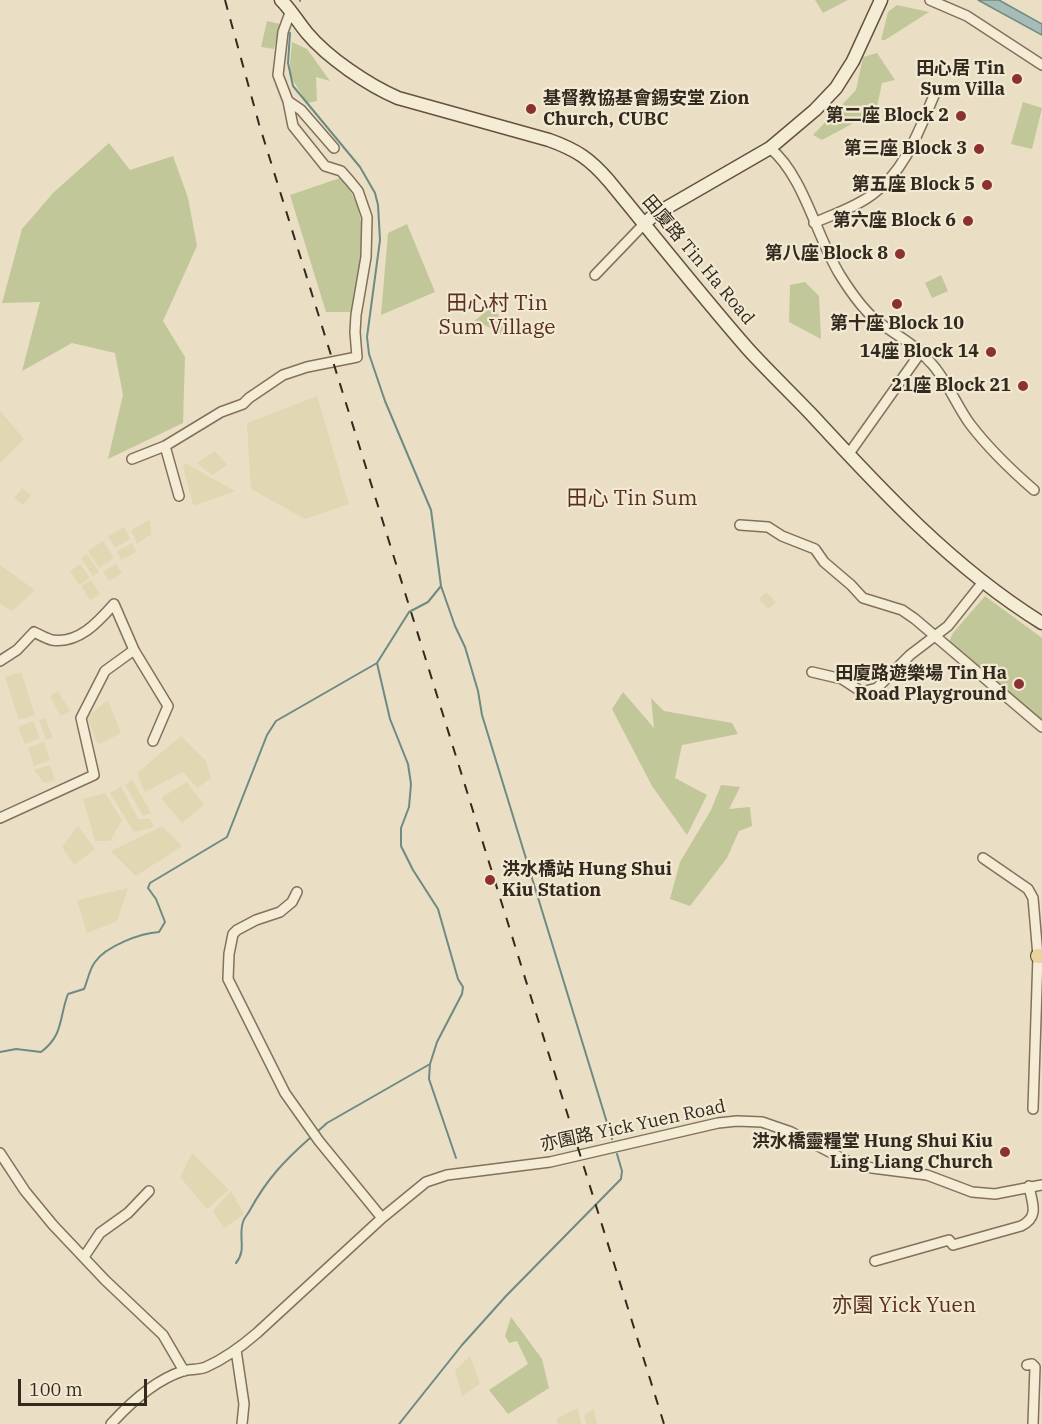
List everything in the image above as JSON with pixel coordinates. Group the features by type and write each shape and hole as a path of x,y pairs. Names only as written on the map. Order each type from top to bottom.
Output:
{"street":[{"name":"田廈路 Tin Ha Road","path":"281,0 309,34 359,77 379,90 398,98 539,137 575,150 594,164 748,348 848,455 915,523 983,582 1042,623"},
{"path":"595,275 654,215 770,148 815,110 836,87 861,46 881,0"},
{"path":"930,0 968,16 1042,64"},
{"path":"132,459 165,446 220,412 243,404 283,375 307,367 357,357 356,315 366,257 367,218 358,191 341,171 325,166 297,132 290,116 288,101 278,75 278,62 283,32 293,14"},
{"path":"814,223 861,201 890,179 905,159 936,91"},
{"path":"288,101 301,110 334,148"},
{"path":"770,148 779,156 795,180 839,273 857,300 876,320 921,352 933,364 970,424 986,444 1034,490"},
{"path":"848,455 921,352"},
{"path":"165,446 179,496"},
{"path":"740,525 768,527 782,536 815,549 824,561 852,585 863,598 902,610 1042,727"},
{"path":"812,672 842,679 862,692 877,688 910,655 948,626 983,582"},
{"path":"0,661 17,650 34,632 52,640 70,639 88,631 114,604 134,650 168,706 153,741"},
{"path":"0,818 94,775 81,718 105,670 134,650"},
{"path":"983,858 1028,890 1033,898 1040,956 1033,1109"},
{"path":"297,892 292,902 280,912 256,920 237,930 229,954 228,979 285,1093 319,1141 382,1218"},
{"name":"亦園路 Yick Yuen Road","path":"111,1424 123,1410 160,1382 184,1371 204,1368 236,1350 382,1218 426,1182 447,1175 550,1162 718,1123 737,1121 762,1122 791,1132 858,1166 927,1175 972,1192 995,1194 1042,1185"},
{"path":"0,1153 25,1191 53,1225 112,1287 163,1335 184,1371"},
{"path":"875,1261 949,1240 953,1245 1028,1223 1035,1210 1029,1186"},
{"path":"84,1257 100,1233 128,1212 149,1191"},
{"path":"236,1350 244,1404 242,1424"},
{"path":"1026,1365 1032,1364 1035,1367 1033,1424"}],"shaded area":[{"path":"317,396 349,504 305,519 251,489 247,423"},
{"path":"0,411 24,439 0,463"},
{"path":"215,451 227,465 212,475 197,463"},
{"path":"185,463 235,491 196,505 193,504 183,467"},
{"path":"22,488 31,495 23,505 14,498"},
{"path":"150,520 151,534 137,544 131,530"},
{"path":"124,527 130,539 115,548 108,536"},
{"path":"103,541 114,558 99,568 88,551"},
{"path":"132,543 136,552 121,560 117,551"},
{"path":"87,554 99,572 93,576 81,558"},
{"path":"80,564 90,578 79,585 70,571"},
{"path":"116,564 122,573 109,581 103,572"},
{"path":"0,565 35,590 12,611 0,604"},
{"path":"91,580 100,594 90,600 81,586"},
{"path":"766,592 776,602 768,609 759,599"},
{"path":"21,672 35,715 19,720 5,677"},
{"path":"58,691 70,711 61,716 50,696"},
{"path":"108,700 121,733 98,745 87,717"},
{"path":"45,718 53,738 46,740 39,720"},
{"path":"33,721 40,738 25,744 18,727"},
{"path":"181,736 206,761 211,778 197,788 183,772 145,792 137,773"},
{"path":"44,742 50,760 34,766 28,748"},
{"path":"50,765 55,780 44,783 34,770"},
{"path":"132,779 151,813 143,816 125,785"},
{"path":"187,782 204,805 182,823 161,798"},
{"path":"121,786 138,819 150,819 154,827 134,832 110,793"},
{"path":"105,793 122,820 110,841 95,841 83,799"},
{"path":"78,826 95,849 74,865 62,847"},
{"path":"162,826 182,846 136,876 111,851"},
{"path":"128,888 117,921 87,933 77,900"},
{"path":"192,1153 229,1190 207,1209 180,1177"},
{"path":"231,1191 244,1214 224,1228 213,1211"},
{"path":"470,1356 480,1384 462,1396 455,1371"},
{"path":"578,1408 581,1424 557,1424 557,1418"},
{"path":"594,1409 597,1424 586,1424 584,1415"}],"green space":[{"path":"815,0 848,0 823,13"},
{"path":"897,5 929,12 885,40 881,40 888,12"},
{"path":"267,21 280,24 274,49 261,47"},
{"path":"292,42 307,49 330,81 316,77 317,101 307,103 289,74"},
{"path":"877,53 895,80 882,83 876,111 822,140 813,135 856,90 863,57"},
{"path":"1023,102 1042,108 1032,149 1011,144"},
{"path":"109,143 130,170 173,156 188,198 197,246 163,321 185,357 183,423 108,459 123,395 115,353 72,343 22,371 40,302 2,303 22,229 53,193"},
{"path":"340,178 358,208 362,242 361,259 352,312 326,312 290,195"},
{"path":"407,224 435,292 381,315 388,233"},
{"path":"941,275 948,291 932,298 925,283"},
{"path":"805,282 819,296 821,339 789,322 790,285"},
{"path":"491,307 509,327 501,334 483,324 471,324"},
{"name":"田廈路遊樂場 Tin Ha Road Playground","path":"985,596 1042,638 1042,724 948,644 953,633"},
{"path":"623,692 654,728 651,698 664,711 732,723 738,734 682,745 675,778 707,795 687,835 652,786 612,709"},
{"path":"721,785 740,787 729,809 750,807 752,826 739,831 727,858 690,906 670,899 680,862 711,810"},
{"path":"511,1317 542,1359 549,1388 508,1414 489,1390 528,1364 517,1341 509,1343 505,1336"}],"water":[{"path":"978,0 999,0 1042,24 1042,35"}],"waterway":[{"path":"290,33 288,63 293,86 360,167 375,193 380,240 367,337 369,354 385,401 431,510 441,586 465,647 478,691 482,715 612,1139"},
{"path":"0,1052 16,1049 41,1052 54,1039 68,994 84,989 91,968 100,956 124,941 159,932 165,922 156,899 148,888 150,883 227,837 267,735 276,721 377,663 409,612 428,602 441,586"},
{"path":"377,663 390,719 408,764 411,784 409,807 401,828 401,846 413,870 438,909 458,979 463,987 462,994 437,1042 430,1064 429,1079 456,1158"},
{"path":"317,1132 327,1123 430,1064"},
{"path":"236,1263 242,1248 244,1219 277,1171 310,1138"},
{"path":"399,1424 462,1345 506,1296 621,1179 622,1171 617,1154"}],"railway":[{"path":"225,0 259,124 664,1424"}],"place":[{"name":"田心居 Tin Sum Villa","path":"1017,79"},
{"name":"基督教協基會錫安堂 Zion Church, CUBC","path":"531,109"},
{"name":"第二座 Block 2","path":"961,116"},
{"name":"第三座 Block 3","path":"979,149"},
{"name":"第五座 Block 5","path":"987,185"},
{"name":"第六座 Block 6","path":"968,221"},
{"name":"第八座 Block 8","path":"900,254"},
{"name":"第十座 Block 10","path":"897,304"},
{"name":"14座 Block 14","path":"991,352"},
{"name":"21座 Block 21","path":"1023,386"},
{"name":"田廈路遊樂場 Tin Ha Road Playground","path":"1019,684"},
{"name":"洪水橋站 Hung Shui Kiu Station","path":"490,880"},
{"name":"洪水橋靈糧堂 Hung Shui Kiu Ling Liang Church","path":"1005,1152"}],"district":[{"name":"田心村 Tin Sum Village","path":"497,316"},
{"name":"田心 Tin Sum","path":"632,499"},
{"name":"亦園 Yick Yuen","path":"904,1306"}]}
